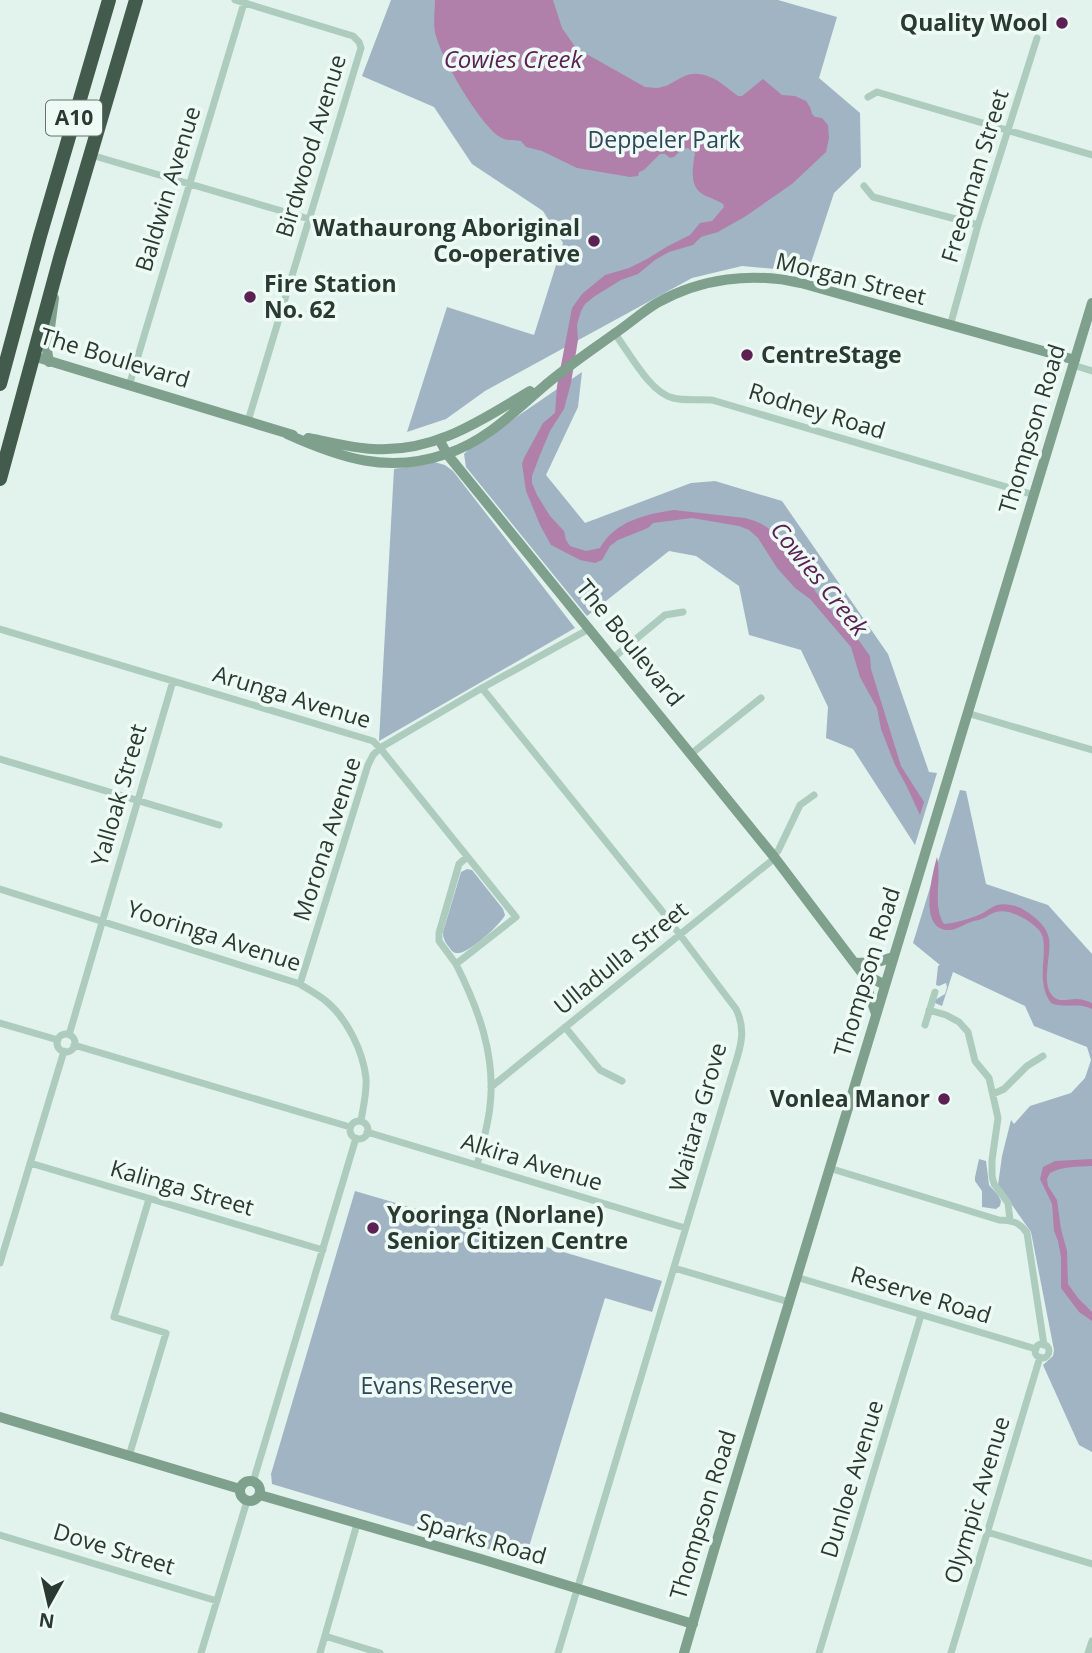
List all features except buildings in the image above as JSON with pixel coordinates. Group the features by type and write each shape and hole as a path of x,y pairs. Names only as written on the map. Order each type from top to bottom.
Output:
{"highway":[{"name":"A10","path":"0,384 5,348 109,0"},
{"name":"A10","path":"0,479 56,271 136,0"},
{"name":"The Boulevard","path":"5,348 33,356"}],"main road":[{"path":"49,362 47,350 56,271"},
{"name":"Morgan Street","path":"447,454 494,428 556,375 653,306 681,291 705,283 770,278 801,283 1074,362"},
{"name":"Thompson Road","path":"684,1653 1092,303"},
{"name":"The Boulevard","path":"33,356 248,421 332,453 366,461 397,463 447,454 774,857 858,968 885,985"},
{"name":"Morgan Street","path":"440,441 473,426 556,375"},
{"name":"The Boulevard","path":"288,434 377,450 440,441"},
{"path":"440,441 447,454"},
{"path":"876,1014 858,968 893,957"},
{"path":"0,1417 240,1489"},
{"path":"253,1482 258,1486 260,1495 253,1501 247,1501 240,1495 240,1489 243,1483 253,1482"},
{"name":"Sparks Road","path":"260,1495 481,1559 692,1625"}],"street":[{"path":"235,0 244,3"},
{"name":"Birdwood Avenue","path":"244,3 353,36 359,42 360,48 248,421"},
{"name":"Baldwin Avenue","path":"129,386 244,3"},
{"name":"Freedman Street","path":"950,326 978,225 1037,37"},
{"path":"868,97 877,93 1092,155"},
{"path":"90,155 309,219"},
{"path":"864,186 873,197 978,225"},
{"name":"Rodney Road","path":"615,334 660,393 674,398 712,400 1034,495"},
{"name":"Morgan Street","path":"1074,362 1092,371"},
{"path":"613,658 666,615 682,612"},
{"name":"Arunga Avenue","path":"0,629 370,739 380,748 589,629"},
{"name":"Yalloak Street","path":"69,1035 173,681"},
{"name":"Waitara Grove","path":"482,688 680,934 742,1021 740,1046 558,1653"},
{"path":"691,754 761,698"},
{"path":"968,713 1092,751"},
{"path":"380,748 518,917 456,964"},
{"name":"Morona Avenue","path":"300,984 368,765 380,748"},
{"path":"0,759 219,825"},
{"name":"Ulladulla Street","path":"491,1087 774,857 800,805 814,795"},
{"path":"467,857 460,864 439,933 439,941 456,964 471,994 483,1028 491,1067 489,1115 477,1165"},
{"name":"Yooringa Avenue","path":"0,889 300,984 327,1001 352,1035 360,1054 366,1077 361,1121"},
{"path":"925,1026 935,992"},
{"path":"929,1010 959,1022 968,1032 975,1061 989,1078 998,1123 992,1176 994,1184 1008,1203 1010,1220"},
{"path":"0,1023 58,1040"},
{"path":"565,1027 600,1070 622,1081"},
{"path":"63,1035 69,1035 74,1040 74,1045 70,1051 64,1051 58,1046 58,1040 63,1035"},
{"path":"74,1045 350,1127"},
{"path":"0,1263 64,1051"},
{"path":"993,1094 1004,1089 1027,1066 1043,1056"},
{"path":"355,1121 361,1121 367,1126 367,1132 362,1138 356,1138 351,1135 350,1127 355,1121"},
{"name":"Alkira Avenue","path":"367,1132 685,1228"},
{"path":"253,1482 356,1138"},
{"name":"Kalinga Street","path":"30,1163 323,1250"},
{"path":"830,1168 999,1220 1010,1220 1022,1226 1027,1233 1044,1345 1049,1352 1045,1357 1040,1357 1036,1349 1038,1345 1044,1345"},
{"path":"129,1456 166,1333 114,1317 149,1199"},
{"path":"674,1268 789,1302"},
{"name":"Reserve Road","path":"796,1277 1036,1349"},
{"name":"Dunloe Avenue","path":"820,1653 921,1315"},
{"name":"Olympic Avenue","path":"951,1653 1040,1357"},
{"path":"201,1653 247,1501"},
{"path":"320,1653 357,1524"},
{"path":"987,1532 1092,1564"},
{"name":"Dove Street","path":"0,1535 217,1601"},
{"path":"325,1636 380,1653"},
{"path":"1088,1653 1092,1641"}],"green space":[{"name":"Deppeler Park","path":"391,0 778,0 837,17 819,78 860,113 861,167 834,193 808,272 742,266 692,278 485,391 446,419 407,432 447,307 534,335 563,243 543,211 472,164 434,107 362,76"},
{"path":"582,372 578,407 546,475 585,523 691,483 715,481 782,501 888,654 929,772 937,773 915,845 853,749 826,738 828,707 801,650 749,635 739,586 696,556 669,551 587,616 466,467 464,454 468,450"},
{"path":"434,462 453,471 575,628 379,741 394,469"},
{"path":"960,790 966,791 986,884 1048,905 1092,954 1092,1452 1079,1445 1043,1365 1053,1356 1054,1350 1031,1232 998,1185 1011,1120 1014,1124 1030,1106 1071,1093 1085,1078 1091,1060 1087,1047 1034,1026 1025,1006 953,972 942,1006 935,1003 935,1000 945,994 947,987 946,983 936,985 940,965 913,943"},
{"path":"472,870 505,915 476,944 456,953 446,944 443,932 461,872"},
{"path":"979,1159 986,1161 989,1185 1001,1201 996,1209 982,1207 982,1191 975,1181"},
{"name":"Evans Reserve","path":"355,1191 662,1281 652,1312 605,1298 525,1560 272,1484 271,1474"}],"water":[{"name":"Cowies Creek","path":"435,0 553,0 562,28 576,48 645,87 663,87 687,75 701,74 742,96 763,79 782,95 795,96 806,101 812,114 822,118 828,125 826,152 792,184 746,216 718,232 701,237 693,245 669,252 638,274 621,280 585,304 577,325 578,340 564,409 550,431 532,476 532,483 550,516 564,531 570,546 586,551 600,548 614,531 632,520 674,510 745,518 772,531 821,599 870,656 871,669 901,766 924,802 920,815 895,765 881,729 877,708 860,677 851,647 810,599 795,588 777,568 758,538 749,530 692,518 653,523 648,528 618,540 610,546 602,560 595,563 580,560 551,545 526,491 522,464 543,423 555,413 557,386 572,308 582,294 605,275 629,268 690,235 700,223 712,221 724,207 697,189 693,174 695,153 688,148 670,158 660,154 639,172 638,176 630,177 577,168 542,151 526,147 521,141 500,137 472,105 444,56 435,32"},
{"path":"937,857 938,900 940,917 944,924 972,918 998,905 1006,904 1024,910 1041,923 1048,935 1047,977 1050,993 1060,1000 1078,999 1090,1002 1092,1009 1051,1003 1043,984 1043,937 1039,930 1025,919 1001,911 956,929 940,928 930,913 929,901"},
{"path":"1092,1159 1092,1166 1060,1169 1050,1173 1047,1179 1048,1186 1057,1200 1067,1251 1068,1284 1092,1312 1092,1321 1079,1312 1061,1288 1061,1257 1054,1231 1052,1204 1040,1179 1043,1167 1055,1161"}],"place":[{"name":"Quality Wool","path":"1062,23"},
{"name":"Wathaurong Aboriginal Co-operative","path":"594,241"},
{"name":"Fire Station No. 62","path":"250,297"},
{"name":"CentreStage","path":"747,355"},
{"name":"Vonlea Manor","path":"944,1099"},
{"name":"Yooringa (Norlane) Senior Citizen Centre","path":"373,1228"}]}
